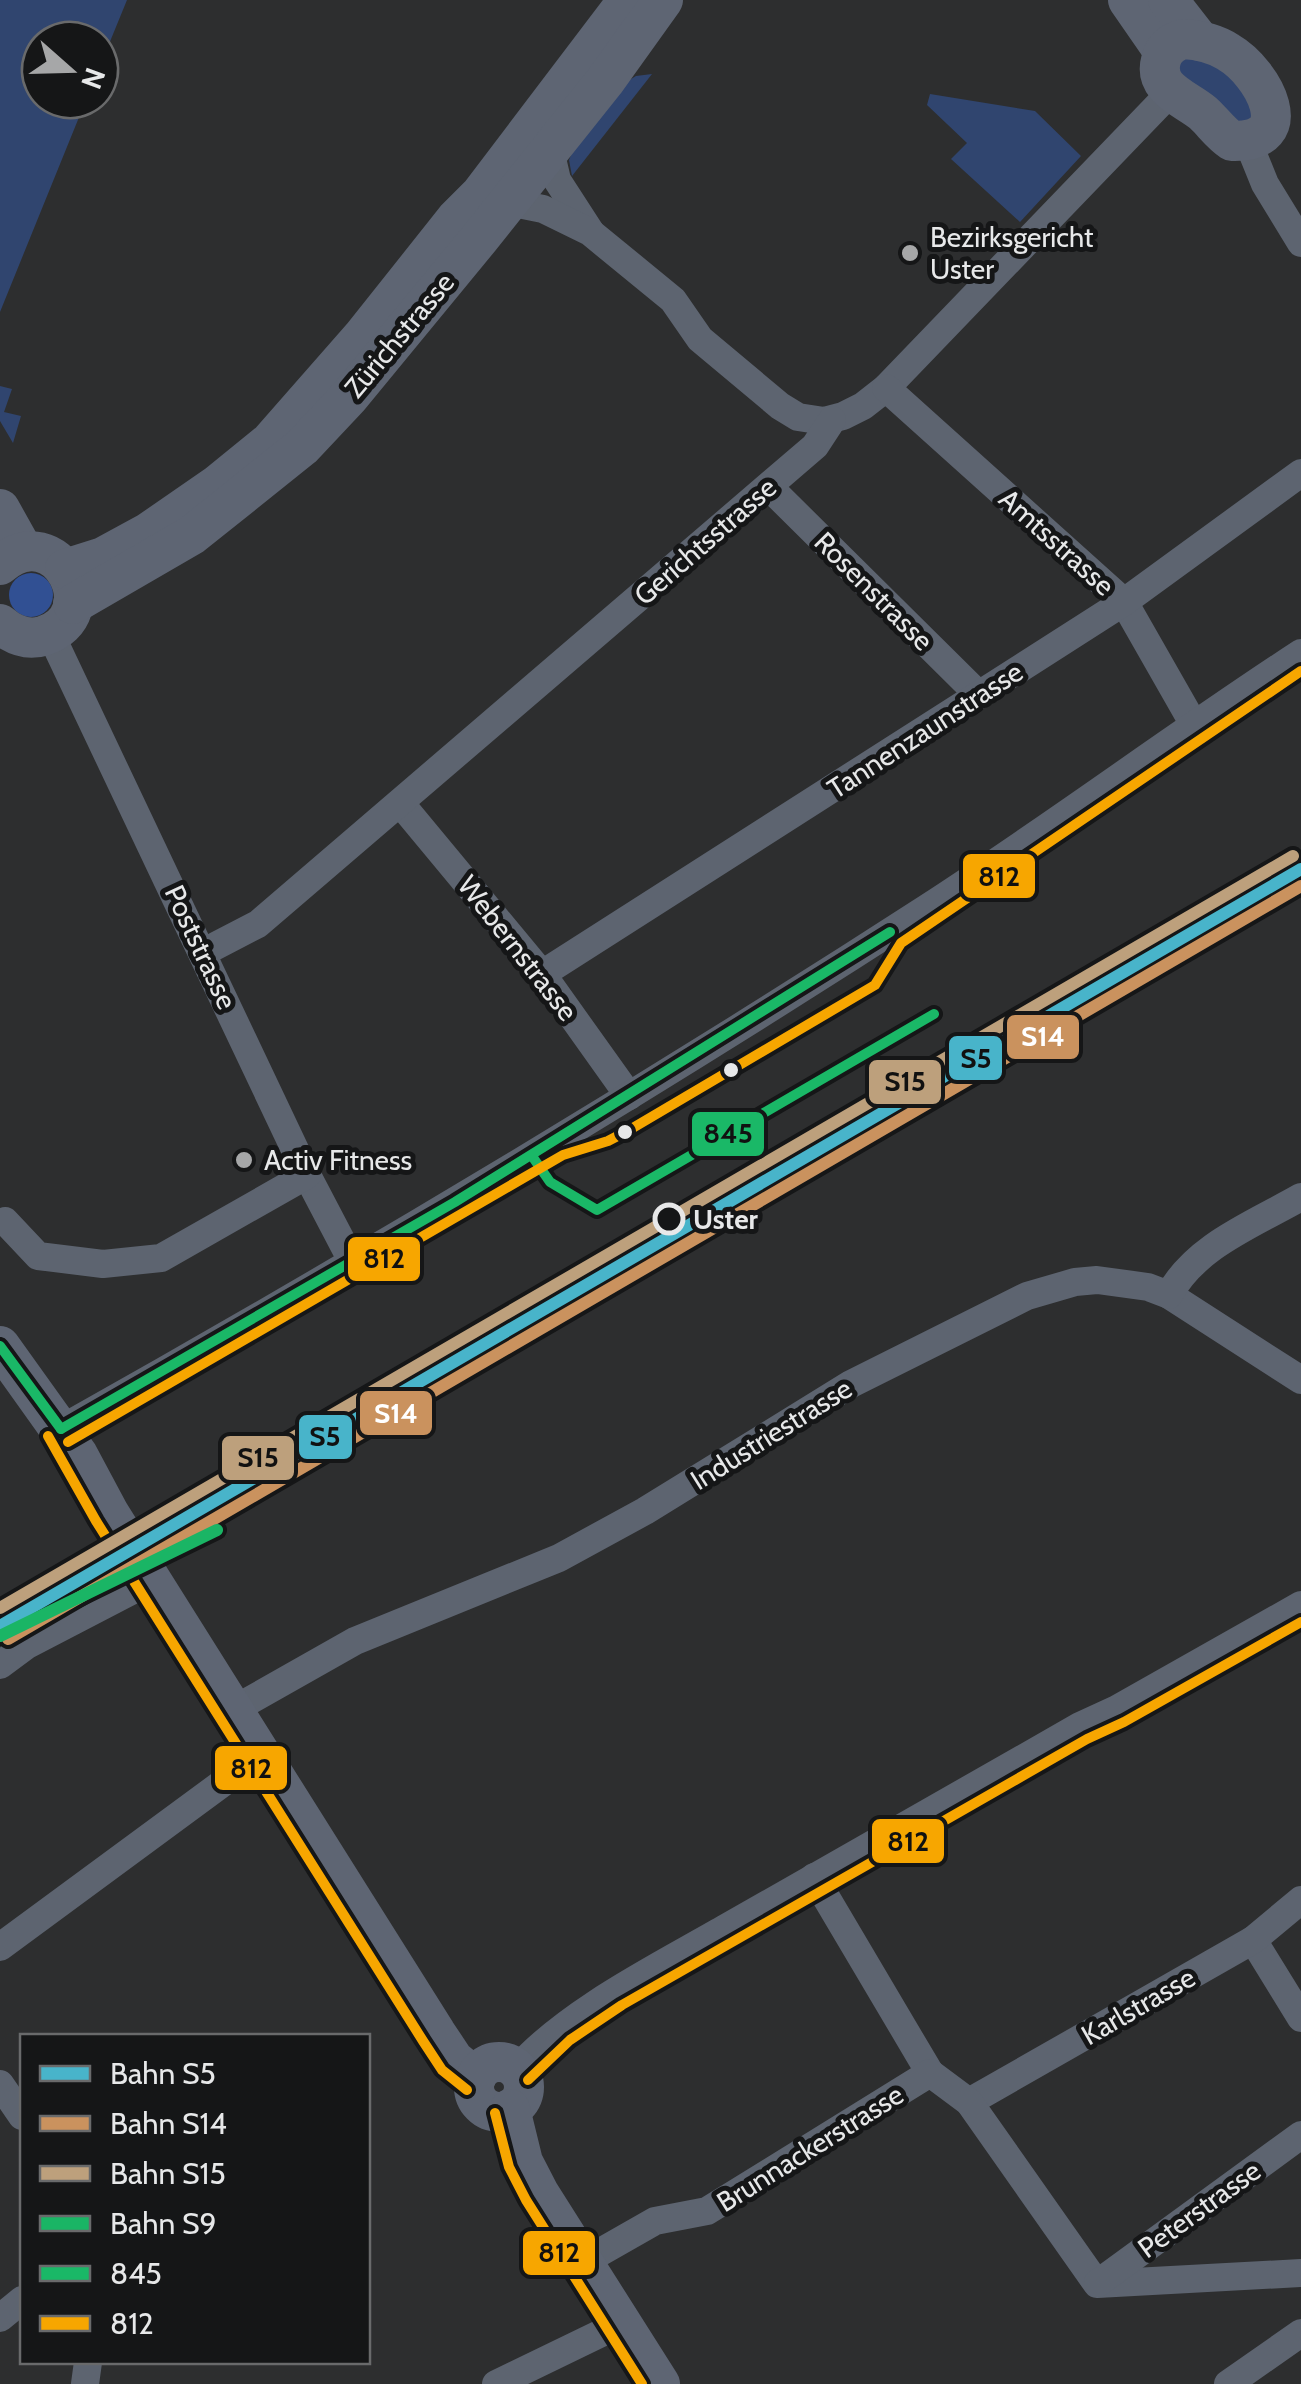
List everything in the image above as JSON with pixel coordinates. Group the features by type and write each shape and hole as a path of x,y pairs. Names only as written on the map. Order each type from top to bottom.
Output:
{"main road":[{"name":"Zürichstrasse","path":"63,602 103,558 217,485 287,424 490,182 628,0"},
{"name":"Zürichstrasse","path":"63,602 192,535 302,447 349,397 550,150 662,0"},
{"path":"1128,0 1182,46 1226,50 1256,75 1272,103 1273,128 1232,141 1202,113 1171,92 1160,78 1159,64 1182,46"},
{"path":"1168,0 1182,46"},
{"path":"0,509 12,559 47,554 63,602 34,638 3,632"},
{"path":"7,1369 61,1429 109,1513 445,2047 476,2078"},
{"path":"494,2062 517,2069 524,2091 510,2109 493,2111 480,2102 474,2086 480,2070 494,2062"},
{"path":"510,2109 523,2162 538,2192 660,2384"}],"street":[{"name":"Gerichtsstrasse","path":"204,952 258,924 370,832 815,446 832,420 853,412 886,388 1171,92"},
{"path":"1273,128 1265,184 1301,242"},
{"path":"550,150 557,180 590,232"},
{"path":"508,202 544,209 590,232 672,300 700,339 780,406 806,420 832,420"},
{"name":"Amtsstrasse","path":"886,388 1124,602 1193,724"},
{"name":"Tannenzaunstrasse","path":"542,974 1124,602 1301,473"},
{"name":"Rosenstrasse","path":"769,487 979,695"},
{"name":"Poststrasse","path":"63,602 204,952 307,1175 352,1261"},
{"path":"61,1429 629,1096 932,905 1301,652"},
{"name":"Webernstrasse","path":"401,804 542,974 629,1096"},
{"path":"2,1220 38,1256 102,1264 161,1258 307,1175"},
{"path":"1169,1295 1194,1260 1301,1197"},
{"name":"Industriestrasse","path":"234,1710 355,1641 558,1558 660,1502 851,1384 1027,1296 1097,1280 1124,1282 1169,1295 1301,1380"},
{"path":"0,1665 27,1646 152,1580"},
{"path":"517,2069 535,2049 585,2012 814,1876 1301,1605"},
{"path":"0,1947 262,1754"},
{"path":"814,1876 930,2073"},
{"name":"Karlstrasse","path":"968,2102 1254,1940 1301,1900"},
{"path":"1254,1940 1301,2018"},
{"name":"Brunnackerstrasse","path":"583,2262 654,2221 707,2212 930,2073 968,2102 1097,2284"},
{"path":"0,2084 20,2113"},
{"name":"Peterstrasse","path":"1097,2284 1301,2136"},
{"path":"1097,2284 1301,2273"},
{"path":"0,2318 20,2302"},
{"path":"496,2384 622,2323"},
{"path":"1228,2384 1301,2333"}],"shaded area":[{"path":"0,0 127,0 119,20 20,20 20,120 78,120 0,312"},
{"path":"1201,52 1258,102 1245,130 1184,86 1175,58"},
{"path":"652,74 572,176 569,160 576,143 623,84 636,76"},
{"path":"930,94 1035,111 1081,156 1020,222 951,159 967,143 927,105"},
{"path":"0,386 12,389 4,412 21,416 13,443 0,421"},
{"path":"31,573 46,580 53,595 46,610 31,617 16,610 9,595 16,580"}],"rail line":[{"name":"S15","path":"0,1608 1293,856"},
{"name":"S5","path":"0,1626 1301,869"},
{"name":"S14","path":"8,1639 1301,886"},
{"name":"S9","path":"0,1636 217,1530"}],"transit line":[{"name":"812","path":"68,1442 563,1155 631,1129 875,985 901,943 1301,671"},
{"name":"845","path":"61,1429 455,1202 890,932"},
{"name":"845","path":"532,1156 550,1182 597,1210 934,1014"},
{"name":"845","path":"0,1346 61,1429"},
{"name":"812","path":"48,1436 96,1521 423,2041 442,2070 467,2090"},
{"name":"812","path":"528,2080 570,2040 622,2005 1087,1739 1301,1622"},
{"name":"812","path":"495,2113 509,2167 526,2200 642,2384"}],"place":[{"name":"Bezirksgericht Uster","path":"910,253"},
{"name":"Activ Fitness","path":"244,1160"},
{"name":"Uster","path":"669,1219"}]}
